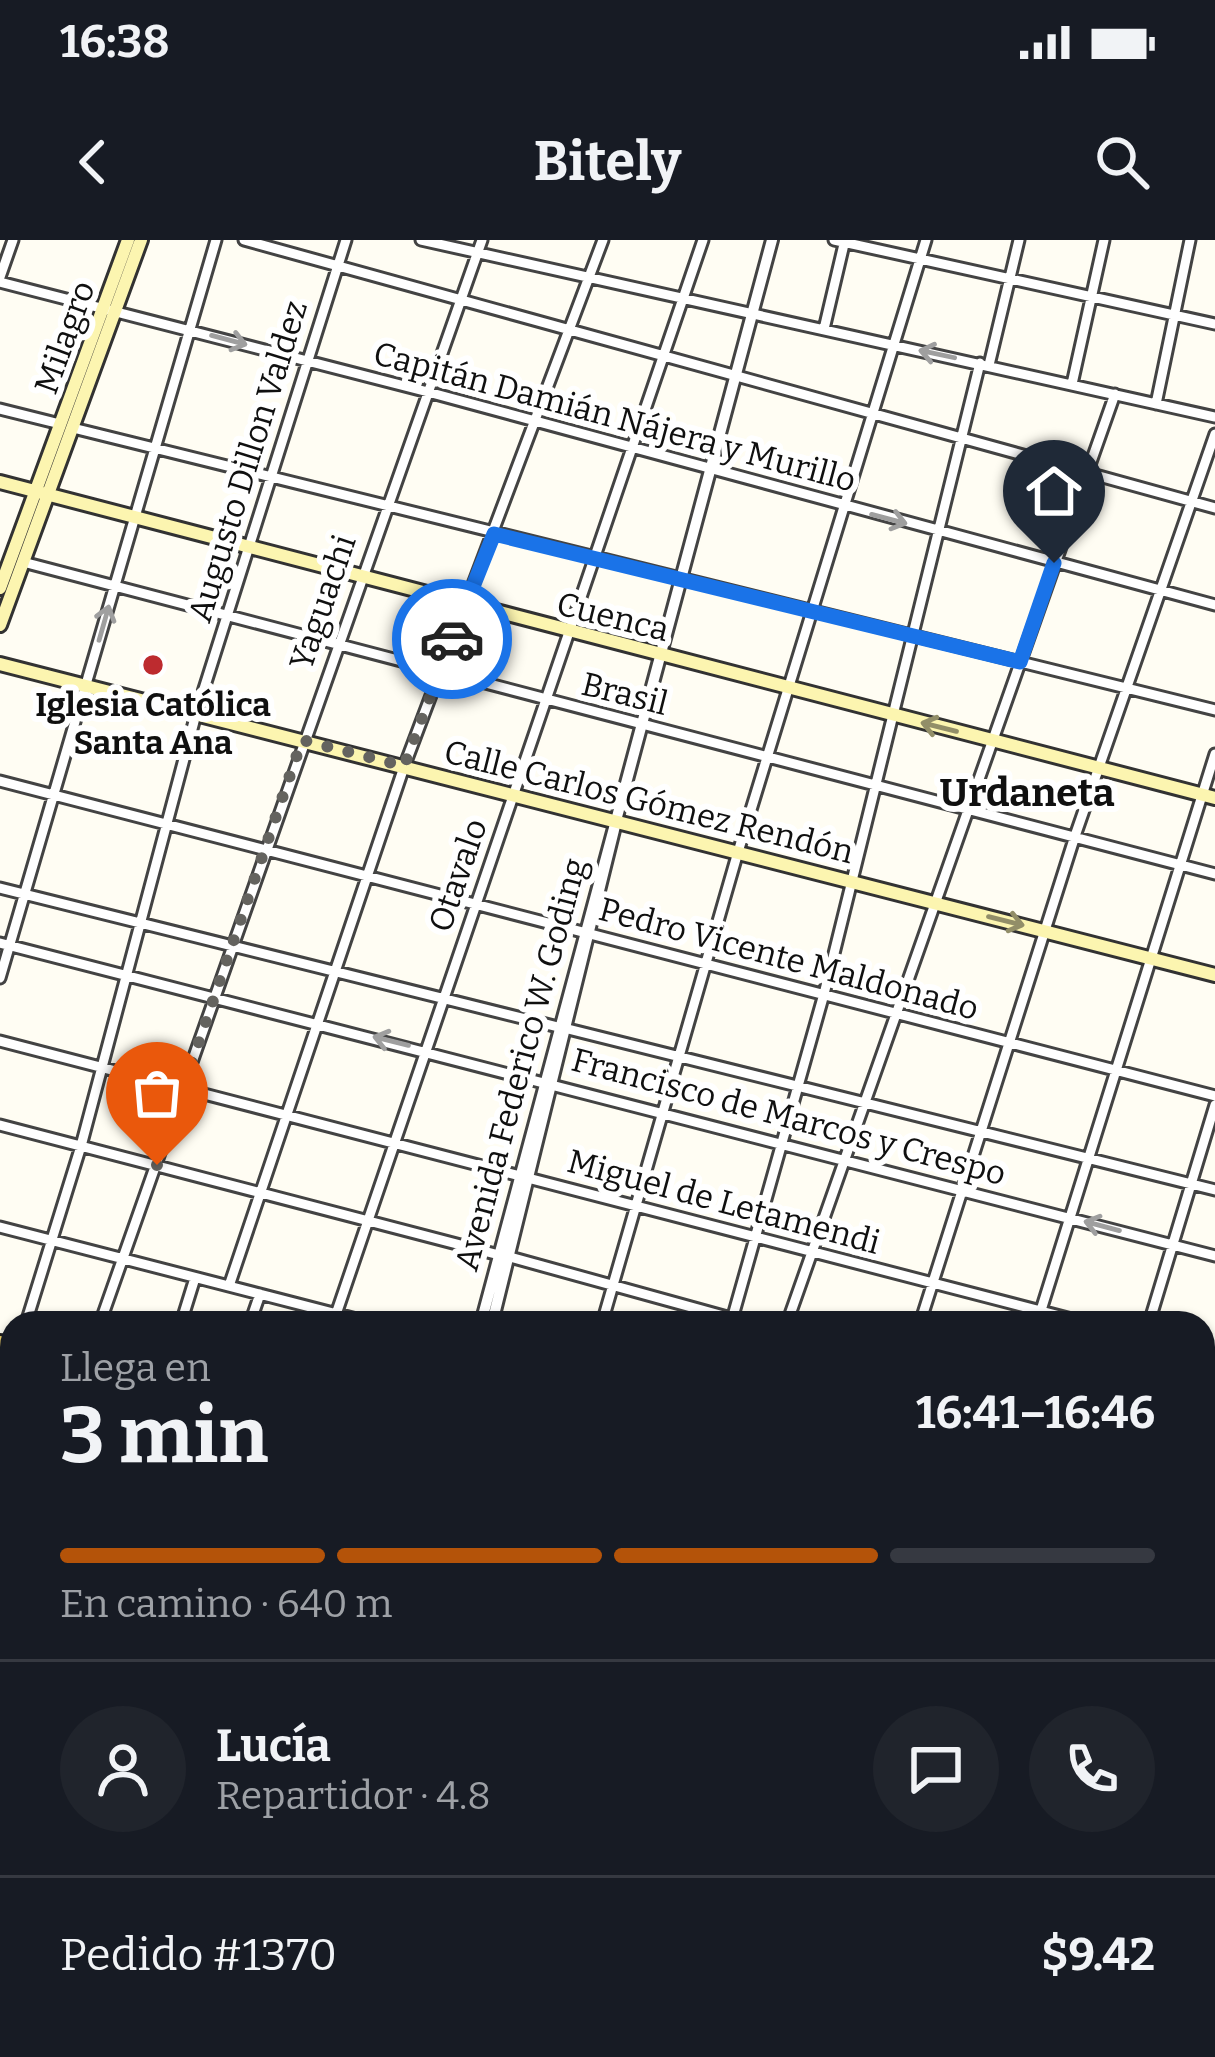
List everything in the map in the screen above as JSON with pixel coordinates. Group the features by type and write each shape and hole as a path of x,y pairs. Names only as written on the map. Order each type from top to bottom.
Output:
{"main road":[{"name":"Milagro","path":"110,309 128,240"},
{"name":"Milagro","path":"42,493 110,309 141,240"},
{"name":"Cuenca","path":"0,482 1208,796"},
{"path":"0,588 42,493"},
{"path":"0,626 11,559"},
{"name":"Calle Carlos Gómez Rendón","path":"0,664 1215,974"}],"street":[{"path":"0,280 13,240"},
{"path":"0,977 5,944 25,894 216,240"},
{"path":"244,240 1215,508"},
{"name":"Augusto Dillon Valdez","path":"30,1311 81,1146 196,715 346,240"},
{"path":"421,240 1215,417"},
{"name":"Yaguachi","path":"104,1311 383,508 482,240"},
{"path":"229,1286 404,766 603,240"},
{"name":"Otavalo","path":"336,1311 703,240"},
{"name":"Avenida Federico W. Goding","path":"485,1311 504,1256 615,820 772,240"},
{"path":"605,1311 737,852 926,240"},
{"path":"735,1311 824,994 962,436 1019,240"},
{"path":"1072,385 1104,240"},
{"path":"1156,404 1190,240"},
{"path":"824,328 842,241 1215,324"},
{"name":"Capitán Damián Nájera y Murillo","path":"0,280 1215,605"},
{"path":"792,1311 900,1015 1115,394"},
{"path":"0,409 383,508 1215,710"},
{"path":"924,1311 1075,836 1215,434"},
{"name":"Brasil","path":"11,559 1215,874"},
{"path":"1041,1311 1112,1070 1179,865 1208,796 1215,754"},
{"name":"Pedro Vicente Maldonado","path":"0,781 1007,1042 1215,1101"},
{"path":"0,888 680,1053 1215,1190"},
{"name":"Francisco de Marcos y Crespo","path":"5,944 1215,1256"},
{"name":"Miguel de Letamendi","path":"0,1041 932,1282 1021,1311"},
{"path":"1152,1311 1215,1101"},
{"path":"0,1125 699,1311"},
{"path":"0,1227 312,1311"},
{"name":"Avenida Federico W. Goding","path":"494,1311 504,1256"},
{"path":"185,1311 195,1277"},
{"path":"254,1311 260,1294"}],"way so far":[{"path":"157,1165 302,740 404,766 452,639"}],"place":[{"name":"Iglesia Católica Santa Ana","path":"153,665"}],"district":[{"name":"Urdaneta","path":"1027,792"}],"route":[{"path":"452,639 494,534 1020,662 1054,563"}]}
